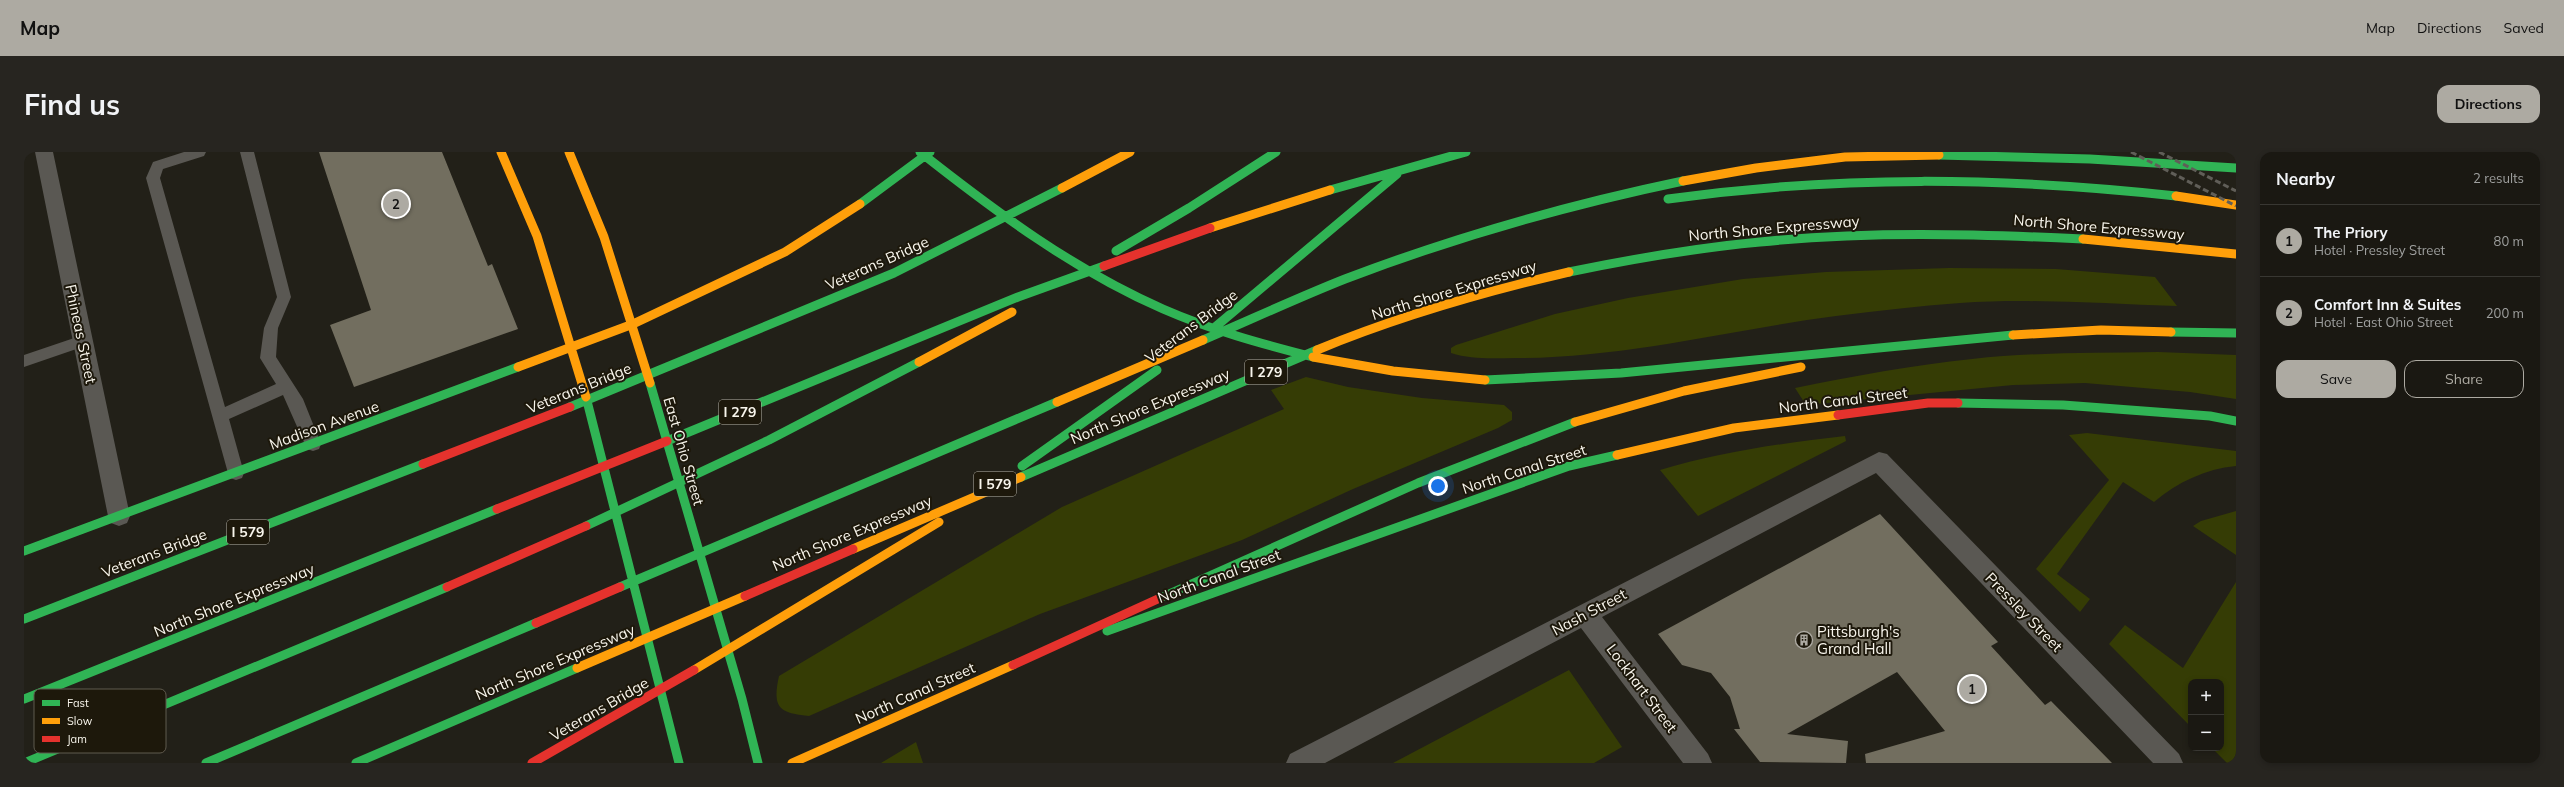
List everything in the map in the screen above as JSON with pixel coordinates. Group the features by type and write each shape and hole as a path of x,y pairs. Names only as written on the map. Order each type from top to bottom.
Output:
{"main road":[{"path":"501,152 537,236 573,348 679,763"},
{"name":"East Ohio Street","path":"569,152 589,193 633,324 742,699 758,763"},
{"path":"920,152 980,200 1066,259 1163,309 1242,338 1327,361 1394,371 1484,380 1621,373 1971,338 2101,330 2236,334"},
{"name":"Madison Avenue","path":"24,551 573,348 633,324 785,252 867,200 930,152"},
{"name":"Veterans Bridge","path":"24,618 551,415 743,337 894,272 1046,197 1130,152"},
{"path":"166,704 368,621 602,521 803,424 996,322 1189,208 1276,152"},
{"name":"North Shore Expressway","path":"49,689 796,390 1018,297 1204,230 1314,195 1466,152"},
{"path":"206,763 1367,271 1493,230 1607,197 1737,171 1847,157 1972,152 2084,156 2236,168"},
{"name":"Veterans Bridge","path":"532,763 631,708 915,538 1082,425 1230,316 1415,157"},
{"path":"1657,201 1796,185 1915,180 2020,181 2171,194 2236,205"},
{"path":"1493,230 1594,212"},
{"name":"North Shore Expressway","path":"356,763 1347,337 1426,310 1506,287 1590,267 1689,249 1816,236 1911,232 2002,234 2129,241 2236,254"},
{"path":"1823,363 1971,338"},
{"path":"1013,665 1340,517 1518,442 1600,413 1684,391 1807,366"},
{"name":"North Canal Street","path":"792,763 1013,665 1569,466 1734,428 1928,403 2063,405 2210,416 2236,421"},
{"name":"North Shore Expressway","path":"24,699 34,695"},
{"path":"24,763 48,753"}],"street":[{"name":"Phineas Street","path":"44,152 119,516"},
{"name":"Nash Street","path":"1299,763 1879,461"},
{"name":"Pressley Street","path":"1879,461 2170,763"},
{"name":"Lockhart Street","path":"1585,614 1699,763"}],"lane":[{"path":"199,152 158,166 153,178 236,473"},
{"path":"247,152 284,297 271,328 268,358 297,404 313,444"},
{"path":"24,361 82,341"},
{"path":"220,416 286,387"}],"green space":[{"path":"1949,268 2056,269 2155,277 2177,306 2041,301 1960,303 1836,316 1637,348 1557,357 1475,358 1451,353 1451,348 1456,345 1555,314 1628,298 1743,279 1826,272"},
{"path":"2158,352 2236,355 2236,399 2190,392 2085,383 2013,385 1806,405 1795,388 1884,371 1972,359 2042,354"},
{"path":"1306,377 1348,387 1422,398 1504,405 1512,412 1512,420 1498,428 1353,489 1242,540 1040,614 809,716 791,713 780,707 777,695 779,676 1062,507 1284,409 1271,390"},
{"path":"2087,433 2236,451 2236,466 2203,473 2173,488 2154,502 2123,482 2057,574 2090,599 2080,612 2036,569 2109,480 2069,435"},
{"path":"1845,436 1846,441 1698,516 1660,470 1729,453"},
{"path":"2236,511 2236,555 2193,526 2201,521"},
{"path":"2236,582 2236,763 2227,763 2215,751 2224,751 2224,679 2188,679 2188,724 2109,644 2125,625 2183,668"},
{"path":"1569,670 1622,747 1594,763 1393,763"},
{"path":"916,742 923,763 881,763"}],"building":[{"path":"319,152 442,152 488,266 492,264 518,329 354,387 330,325 371,310"},
{"name":"Pittsburgh's Grand Hall","path":"1880,514 1998,642 1991,646 2045,705 2051,701 2112,763 1866,763 1865,754 1945,731 1897,672 1787,734 1848,741 1846,763 1760,762 1734,729 1740,729 1730,697 1711,673 1682,665 1658,634"}],"railway":[{"path":"2131,152 2236,206"},
{"path":"2159,152 2236,191"}],"traffic: fast":[{"path":"920,152 1036,239 1098,277 1130,294 1200,324 1256,342 1313,357"},
{"path":"860,204 930,152"},
{"path":"1116,251 1189,208 1276,152"},
{"path":"1330,190 1466,152"},
{"path":"1939,155 2090,159 2236,168"},
{"path":"1214,328 1397,174"},
{"path":"1668,199 1731,190 1794,184 1922,180 2050,184 2176,196"},
{"path":"1203,340 1347,278 1446,244 1563,209 1643,189 1683,181"},
{"path":"570,407 894,273 1062,188"},
{"path":"1569,272 1633,259 1697,249 1825,237 1954,234 2083,239"},
{"path":"667,441 1018,297 1104,266"},
{"path":"2171,332 2236,333"},
{"path":"1485,380 1621,373 2013,335"},
{"path":"1021,477 1317,350"},
{"path":"586,526 769,440 919,362"},
{"path":"24,551 518,367"},
{"path":"1022,466 1157,370"},
{"path":"650,383 742,699 758,763"},
{"path":"586,397 679,763"},
{"path":"620,587 1057,402"},
{"path":"1958,403 2063,405 2210,416 2236,421"},
{"path":"1160,598 1314,528 1418,483 1522,441 1575,422"},
{"path":"1107,631 1569,466 1617,455"},
{"path":"24,619 423,464"},
{"path":"49,689 497,509"},
{"path":"166,704 447,587"},
{"path":"206,763 536,623"},
{"path":"356,763 577,668"},
{"path":"24,699 34,695"},
{"path":"24,763 48,753"}],"traffic: slow":[{"path":"501,152 537,236 586,397"},
{"path":"569,152 594,208 624,295 650,383"},
{"path":"1062,188 1130,152"},
{"path":"1683,181 1756,168 1845,157 1939,155"},
{"path":"1210,228 1330,190"},
{"path":"2176,196 2236,205"},
{"path":"633,324 785,252 860,204"},
{"path":"2083,239 2236,254"},
{"path":"1317,350 1347,337 1441,305 1505,287 1569,272"},
{"path":"919,362 1012,312"},
{"path":"518,367 633,324"},
{"path":"2013,335 2101,330 2171,332"},
{"path":"1057,402 1203,340"},
{"path":"1313,357 1393,371 1485,380"},
{"path":"1575,422 1684,391 1801,367"},
{"path":"1617,455 1734,428 1838,415"},
{"path":"853,549 1021,477"},
{"path":"694,670 939,522"},
{"path":"577,668 745,596"},
{"path":"792,763 1013,665"}],"traffic: jam":[{"path":"1104,266 1210,228"},
{"path":"1838,415 1928,403 1958,403"},
{"path":"423,464 570,407"},
{"path":"497,509 667,441"},
{"path":"447,587 586,526"},
{"path":"745,596 853,549"},
{"path":"536,623 620,587"},
{"path":"1013,665 1160,598"},
{"path":"532,763 694,670"}],"place":[{"name":"Comfort Inn & Suites","path":"396,204"},
{"name":"Pittsburgh's Grand Hall","path":"1804,640"},
{"name":"The Priory","path":"1972,689"}]}
